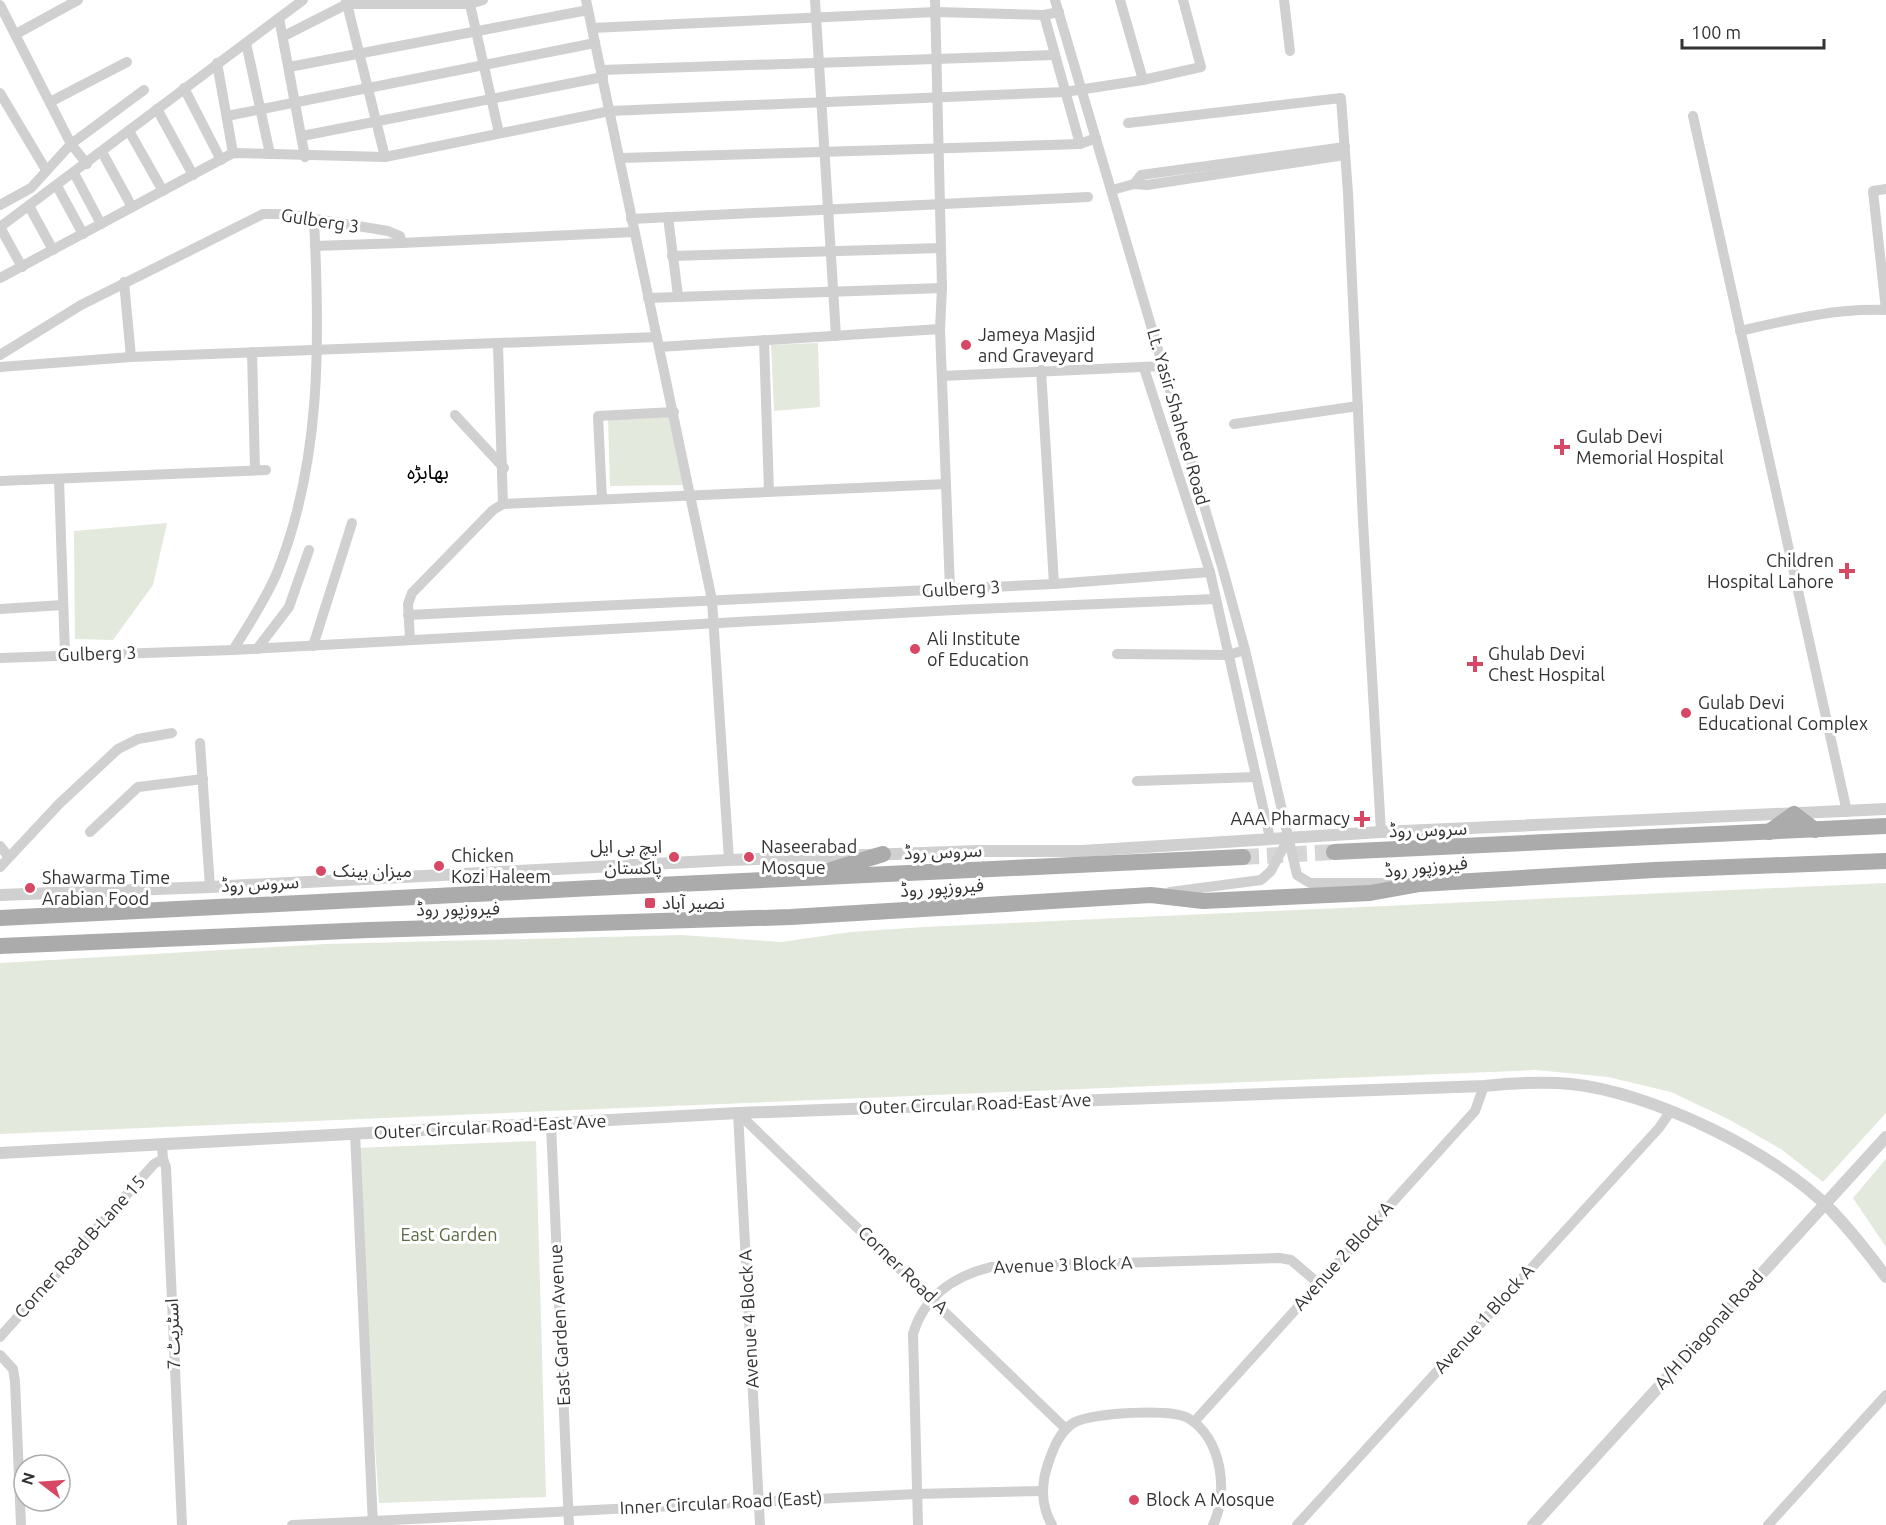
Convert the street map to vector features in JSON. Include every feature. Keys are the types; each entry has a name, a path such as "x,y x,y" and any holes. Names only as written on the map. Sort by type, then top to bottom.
{"main road":[{"path":"1768,832 1794,814 1815,830"},
{"name":"فیروزپور روڈ","path":"1334,852 1886,826"},
{"path":"804,878 883,854"},
{"name":"فیروزپور روڈ","path":"0,918 636,884 1243,856"},
{"name":"فیروزپور روڈ","path":"0,946 369,930 791,917 1151,895 1215,900 1370,893 1420,884 1654,870 1886,861"}],"street":[{"path":"16,34 78,0"},
{"path":"22,267 0,227 102,153 184,88 303,0"},
{"path":"284,36 346,2 483,0"},
{"path":"815,0 836,336"},
{"path":"935,0 942,288 940,329 950,589"},
{"name":"Lt. Yasir Shaheed Road","path":"1055,0 1245,651 1297,875 1304,882 1420,884"},
{"path":"1120,0 1143,80"},
{"path":"0,278 233,153 305,157 385,157 610,111 1065,92 1143,80 1202,67 1183,0"},
{"path":"1284,0 1290,51"},
{"path":"346,2 385,157"},
{"path":"469,2 499,133"},
{"path":"0,5 71,144 87,164"},
{"path":"289,68 476,32 587,5 621,158 634,232 674,412 712,600 729,860"},
{"path":"592,28 936,12 1044,15 1059,12"},
{"path":"1044,15 1080,144"},
{"path":"279,18 305,157"},
{"path":"246,43 270,154"},
{"path":"227,116 595,43"},
{"path":"302,136 491,99 602,73 1054,55"},
{"path":"50,102 127,62"},
{"path":"217,63 233,153"},
{"path":"184,88 221,160"},
{"path":"0,205 31,188 71,144 144,90"},
{"path":"0,93 46,170"},
{"path":"1128,123 1341,98 1381,832"},
{"path":"157,109 193,175"},
{"path":"1693,116 1847,812"},
{"path":"129,131 163,191"},
{"path":"621,158 1080,144 1096,138"},
{"path":"1112,190 1134,184 1141,175 1345,151"},
{"path":"102,153 132,207"},
{"path":"74,173 101,224"},
{"path":"57,186 83,234"},
{"path":"1740,331 1800,318 1861,309 1885,310 1873,191 1886,189"},
{"path":"632,219 1088,197"},
{"path":"29,206 53,250"},
{"name":"Gulberg 3","path":"0,355 81,305 254,217 270,213 285,214 388,231 399,236 402,243"},
{"path":"668,217 678,296"},
{"path":"233,650 260,607 276,574 304,482 318,351 314,220"},
{"path":"315,246 634,232"},
{"path":"672,256 941,248"},
{"path":"124,282 131,357"},
{"path":"648,298 942,288"},
{"path":"0,367 131,357 252,352 764,340 940,329"},
{"path":"764,340 769,492"},
{"path":"498,345 504,468 503,504"},
{"path":"0,481 261,470 252,352"},
{"path":"942,376 1163,366"},
{"path":"1144,368 1210,572 1270,838"},
{"path":"1041,370 1054,584"},
{"path":"1234,424 1358,406"},
{"path":"602,499 598,416 674,412"},
{"path":"455,415 504,468"},
{"path":"59,479 65,654"},
{"path":"410,639 408,615 412,593 493,510 503,504 946,484"},
{"path":"313,646 352,523"},
{"path":"257,649 288,607 309,550"},
{"name":"Gulberg 3","path":"408,615 1054,584 1210,572"},
{"name":"Gulberg 3","path":"0,658 257,649 715,622 1215,599"},
{"path":"0,609 63,605"},
{"path":"1117,654 1228,655 1245,651"},
{"path":"0,867 58,804 118,749 138,739 172,733"},
{"path":"200,743 210,887"},
{"path":"1253,763 1270,755"},
{"path":"1137,781 1256,777"},
{"path":"90,832 138,787 202,779"},
{"path":"1261,794 1279,796"},
{"name":"سروس روڈ","path":"0,895 210,887 729,860 883,854 1082,851 1381,832 1886,809"},
{"path":"1151,895 1261,880 1271,871 1289,837"},
{"path":"0,846 9,857"},
{"name":"Outer Circular Road-East Ave","path":"0,1154 738,1113 1484,1086 1532,1081 1574,1084 1629,1097 1697,1121 1752,1151 1824,1203 1886,1277"},
{"name":"Avenue 2 Block A","path":"1194,1422 1475,1111 1484,1086"},
{"name":"Avenue 1 Block A","path":"1297,1525 1659,1128 1670,1112"},
{"name":"Corner Road A","path":"738,1113 1066,1429"},
{"name":"Avenue 4 Block A","path":"738,1113 760,1525"},
{"name":"East Garden Avenue","path":"551,1125 569,1525"},
{"path":"355,1133 373,1523"},
{"name":"A/H Diagonal Road","path":"1533,1525 1886,1137"},
{"name":"اسٹریٹ 7","path":"162,1145 166,1167 182,1525"},
{"name":"Corner Road B-Lane 15","path":"0,1337 154,1164 163,1160"},
{"name":"Avenue 3 Block A","path":"918,1525 912,1334 918,1316 932,1298 956,1280 972,1271 991,1267 1280,1258 1291,1260 1318,1283"},
{"path":"0,1355 14,1369 21,1525"},
{"path":"1768,1525 1886,1395"},
{"path":"1052,1525 1044,1506 1042,1491 1051,1455 1066,1429 1075,1423 1109,1416 1174,1414 1194,1422 1212,1446 1218,1464 1221,1487 1220,1504 1212,1525"},
{"name":"Inner Circular Road (East)","path":"292,1525 373,1523 916,1494 1042,1491"}],"green space":[{"path":"818,343 820,407 774,411 771,345"},
{"path":"669,415 683,485 610,486 608,420"},
{"path":"167,523 153,585 113,640 75,639 74,531"},
{"path":"1886,883 1886,1113 1823,1182 1781,1149 1728,1119 1671,1092 1608,1077 1536,1070 0,1134 0,963 325,944 682,935 781,942 851,932 923,927"},
{"name":"East Garden","path":"536,1141 546,1497 379,1503 354,1148"},
{"path":"1886,1159 1886,1247 1853,1198"}],"tunnel":[{"path":"1243,857 1334,852"}],"place":[{"name":"Jameya Masjid and Graveyard","path":"966,345"},
{"name":"Gulab Devi Memorial Hospital","path":"1562,447"},
{"name":"Children Hospital Lahore","path":"1847,571"},
{"name":"Ali Institute of Education","path":"915,649"},
{"name":"Ghulab Devi Chest Hospital","path":"1475,664"},
{"name":"Gulab Devi Educational Complex","path":"1686,713"},
{"name":"AAA Pharmacy","path":"1362,819"},
{"name":"ایچ بی ایل پاکستان","path":"674,857"},
{"name":"Naseerabad Mosque","path":"749,857"},
{"name":"Chicken Kozi Haleem","path":"439,866"},
{"name":"میزان بینک","path":"321,871"},
{"name":"Shawarma Time Arabian Food","path":"30,888"},
{"name":"نصیر آباد","path":"650,903"},
{"name":"Block A Mosque","path":"1134,1500"}],"district":[{"name":"بھابڑہ","path":"428,472"}]}
